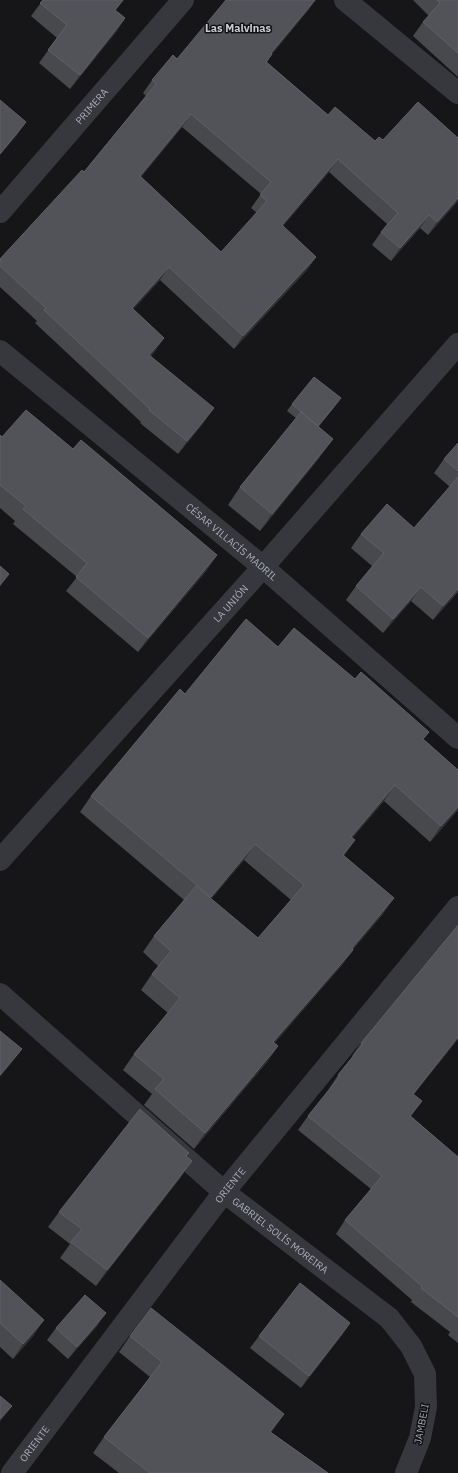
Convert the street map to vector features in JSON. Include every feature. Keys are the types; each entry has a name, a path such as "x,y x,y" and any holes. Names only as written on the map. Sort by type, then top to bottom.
{"street":[{"name":"PRIMERA","path":"0,212 183,0"},
{"path":"345,0 458,93"},
{"name":"LA UNIÓN","path":"0,860 263,567 458,344"},
{"name":"CÉSAR VILLACÍS MADRIL","path":"0,351 263,567 458,738"},
{"name":"ORIENTE","path":"12,1473 224,1192 458,906"},
{"name":"GABRIEL SOLÍS MOREIRA","path":"0,994 224,1192 389,1318 411,1346 425,1374"},
{"name":"JAMBELI","path":"406,1473 420,1438 425,1414 425,1374"}],"building":[{"path":"43,0 123,0 115,10 125,18 80,75 48,50 67,25 40,3"},
{"path":"226,0 315,0 271,53 272,54 266,62 328,115 335,107 375,141 379,137 383,140 418,102 458,138 458,198 437,222 429,215 400,248 381,232 398,213 338,159 282,225 316,257 243,336 169,267 132,308 164,338 149,355 214,408 187,441 149,410 150,409 44,310 46,308 0,266 0,259 82,170 84,172 156,84 152,80 173,55 177,59","holes":["191,114 271,182 260,195 267,201 221,252 140,176"]},
{"path":"437,0 458,0 458,53 423,22 440,3"},
{"path":"0,100 26,122 0,154"},
{"path":"314,377 341,398 318,426 292,404"},
{"path":"26,410 73,449 81,440 217,555 148,638 76,577 87,563 23,509 26,506 0,485 0,435 2,437"},
{"path":"301,412 333,439 272,514 240,487"},
{"path":"458,443 458,471 444,459"},
{"path":"458,477 458,589 443,606 421,587 393,619 356,586 384,553 361,534 387,504 414,528"},
{"path":"0,566 9,574 0,585"},
{"path":"246,619 278,647 294,628 355,679 361,672 429,732 423,739 458,770 458,807 441,826 395,785 351,837 355,840 343,855 394,898 352,948 353,950 273,1042 278,1046 205,1133 155,1089 164,1079 134,1054 180,998 152,974 171,951 154,936 196,886 258,938 304,885 255,844 211,897 91,796 180,689 185,694"},
{"path":"458,925 458,1037 413,1094 422,1101 410,1116 458,1157 458,1317 421,1288 422,1286 345,1220 382,1176 308,1116 340,1076 338,1075 363,1044 361,1043"},
{"path":"0,1031 22,1049 0,1075"},
{"path":"140,1109 189,1153 186,1156 192,1161 107,1270 71,1242 82,1229 59,1212"},
{"path":"0,1280 44,1320 23,1344 0,1323"},
{"path":"300,1283 350,1323 309,1376 259,1336"},
{"path":"85,1295 106,1313 77,1347 56,1328"},
{"path":"151,1308 284,1414 270,1432 328,1473 150,1473 104,1437 162,1362 130,1336"},
{"path":"0,1396 12,1406 0,1419"}],"district":[{"name":"Las Malvinas","path":"238,28"}]}
